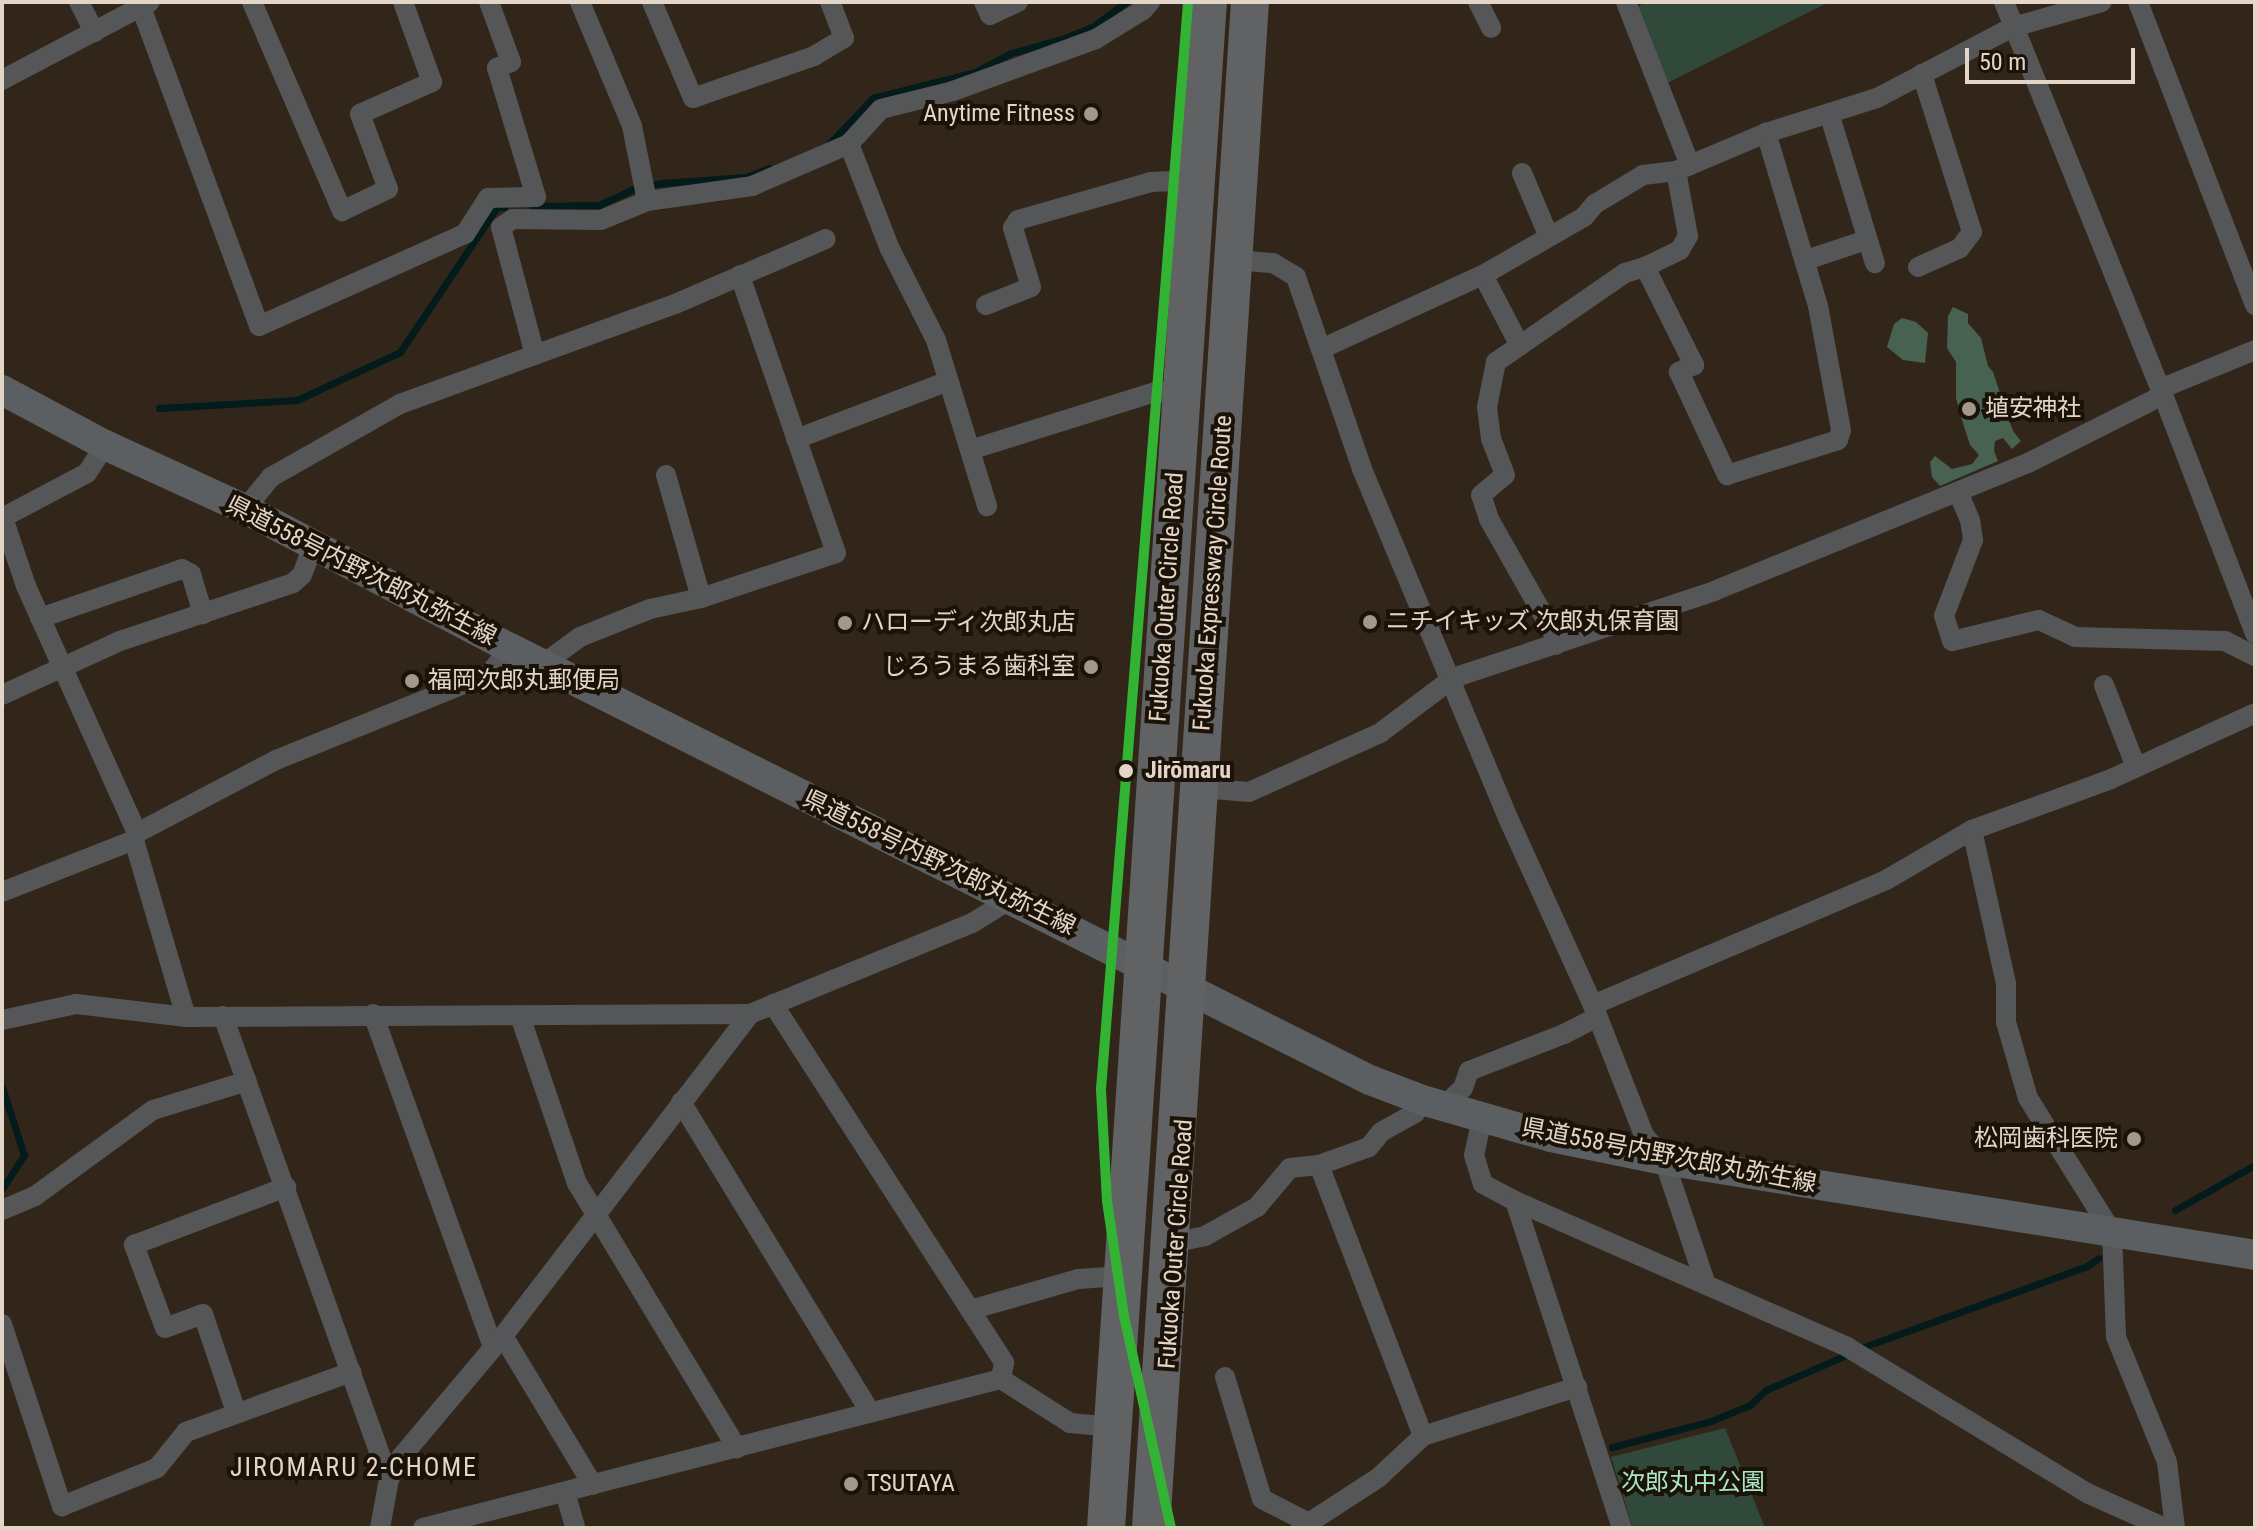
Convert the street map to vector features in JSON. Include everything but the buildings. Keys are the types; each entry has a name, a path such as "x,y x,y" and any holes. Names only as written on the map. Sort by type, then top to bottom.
{"highway":[{"name":"Fukuoka Outer Circle Road","path":"1106,1528 1210,2"},
{"name":"Fukuoka Expressway Circle Route","path":"1114,1528 1210,2"},
{"name":"Fukuoka Outer Circle Road","path":"1154,1528 1194,992 1201,788 1251,2"},
{"name":"Fukuoka Expressway Circle Route","path":"1154,1528 1251,2"},
{"path":"1143,965 1160,953 1168,928 1173,830 1201,788"},
{"path":"1126,1225 1141,1182 1151,1026 1162,1001 1194,992"}],"main road":[{"name":"県道558号内野次郎丸弥生線","path":"2,390 105,445 245,509 510,648 1370,1080 1432,1104 1551,1137 1664,1160 2255,1255"}],"street":[{"path":"79,2 94,32"},
{"path":"252,2 342,211 388,189 360,114 432,82 403,2"},
{"path":"2,80 146,4 259,326 465,234 488,198 536,197 497,68 511,62 489,2"},
{"path":"580,2 632,126 647,201"},
{"path":"652,2 693,98 814,56 844,38 830,2"},
{"path":"984,2 990,15 1018,2"},
{"path":"535,355 501,227 513,219 601,220 647,201 752,186 849,144 881,109 953,91 1096,39 1150,2"},
{"path":"1478,2 1491,28"},
{"path":"1556,645 1554,634 1489,519 1481,495 1505,475 1491,439 1487,407 1496,362 1625,273 1680,250 1688,236 1683,168 1626,2"},
{"path":"2004,2 2162,392 2255,632"},
{"path":"1321,349 1483,275 1584,217 1595,204 1643,175 1683,168 1766,133 1877,98 2013,27 2102,2"},
{"path":"2138,2 2255,305"},
{"path":"1918,267 1960,248 1972,232 1922,74"},
{"path":"1829,113 1875,263"},
{"path":"1645,267 1694,365 1679,372 1727,475 1838,440 1841,430 1806,260 1766,133"},
{"path":"849,144 890,249 936,340 946,382 987,506"},
{"path":"1522,173 1549,237"},
{"path":"986,305 1031,287 1013,228 1018,220 1151,182 1197,180"},
{"path":"245,509 271,477 400,404 675,304 826,239"},
{"path":"1806,260 1866,240"},
{"path":"1236,260 1273,263 1296,277 1362,469 1421,613 1453,678 1508,818 1595,1011 1644,1135 1664,1160 1705,1282"},
{"path":"543,664 580,637 650,609 701,598 836,553 740,275"},
{"path":"1483,275 1520,346"},
{"path":"1201,788 1249,792 1380,733 1453,678 1714,591 1958,492 2028,463 2162,392 2255,350"},
{"path":"796,439 946,382"},
{"path":"970,450 1155,392 1182,393"},
{"path":"105,445 87,473 2,518 40,618 135,836 186,1017"},
{"path":"666,475 701,598"},
{"path":"1958,492 1970,520 1973,540 1944,616 1952,641 2039,620 2075,637 2225,641 2255,656"},
{"path":"2,695 120,641 293,583 302,575 313,546"},
{"path":"40,618 182,569 191,574 203,614"},
{"path":"2,892 135,836 276,760 489,674 510,648"},
{"path":"2104,685 2136,767"},
{"path":"1177,1242 1205,1236 1257,1207 1290,1168 1319,1165 1369,1147 1381,1132 1463,1088 1469,1071 1564,1034 1595,1011 1886,880 1972,830 2136,767 2255,713"},
{"path":"1972,830 2006,983 2006,1022 2028,1098 2112,1232 2116,1337 2167,1462 2175,1528"},
{"path":"6,1019 76,1004 186,1017 750,1014 972,923 1011,899"},
{"path":"773,1004 1004,1363 1001,1379"},
{"path":"373,1014 498,1342 593,1485"},
{"path":"380,1528 389,1479 402,1456 498,1342 750,1014"},
{"path":"223,1016 389,1479"},
{"path":"520,1016 577,1183 737,1448"},
{"path":"2,1210 35,1196 153,1110 247,1081"},
{"path":"681,1102 871,1413"},
{"path":"1482,1118 1474,1155 1483,1184 1855,1352 2089,1494 2165,1528"},
{"path":"1319,1165 1423,1436"},
{"path":"236,1412 203,1314 165,1328 134,1245 286,1187"},
{"path":"1515,1201 1622,1528"},
{"path":"970,1310 1078,1279 1122,1276"},
{"path":"2,1324 62,1506 157,1468 186,1432 351,1372"},
{"path":"1225,1377 1262,1499 1305,1526 1378,1478 1423,1436 1577,1387"},
{"path":"423,1528 1001,1379 1070,1423 1113,1427"},
{"path":"565,1492 575,1528"}],"green space":[{"path":"1645,2 1829,2 1665,84 1634,9"},
{"path":"1953,307 1968,314 1968,323 1981,338 1988,366 1993,372 2013,431 2021,441 2012,449 2003,438 1995,441 1994,451 1998,461 1940,486 1932,477 1930,462 1935,456 1952,469 1972,464 1979,455 1970,445 1962,420 1956,398 1956,362 1947,348 1948,316"},
{"path":"1902,318 1916,322 1928,333 1925,363 1903,360 1887,347 1894,324"},
{"name":"次郎丸中公園","path":"1725,1428 1765,1528 1633,1528 1611,1457"}],"waterway":[{"path":"829,144 873,98 975,72 1011,53 1062,39 1092,27 1126,2"},
{"path":"532,206 599,205 633,189 661,183 746,177 769,168"},
{"path":"159,408 297,400 400,352 497,207 504,207"},
{"path":"2,1087 24,1155 2,1189"},
{"path":"2175,1210 2255,1165"},
{"path":"1612,1447 1711,1421 1750,1405 1766,1390 1869,1345 2087,1266 2099,1258"}],"transit line":[{"path":"1171,1528 1124,1316 1107,1201 1101,1089 1188,2"}],"place":[{"name":"Anytime Fitness","path":"1091,114"},
{"name":"埴安神社","path":"1969,409"},
{"name":"ニチイキッズ 次郎丸保育園","path":"1370,622"},
{"name":"ハローディ次郎丸店","path":"845,623"},
{"name":"じろうまる歯科室","path":"1091,667"},
{"name":"福岡次郎丸郵便局","path":"412,681"},
{"name":"Jirōmaru","path":"1126,771"},
{"name":"松岡歯科医院","path":"2134,1139"},
{"name":"TSUTAYA","path":"851,1484"}],"district":[{"name":"JIROMARU 2-CHOME","path":"354,1468"}]}
